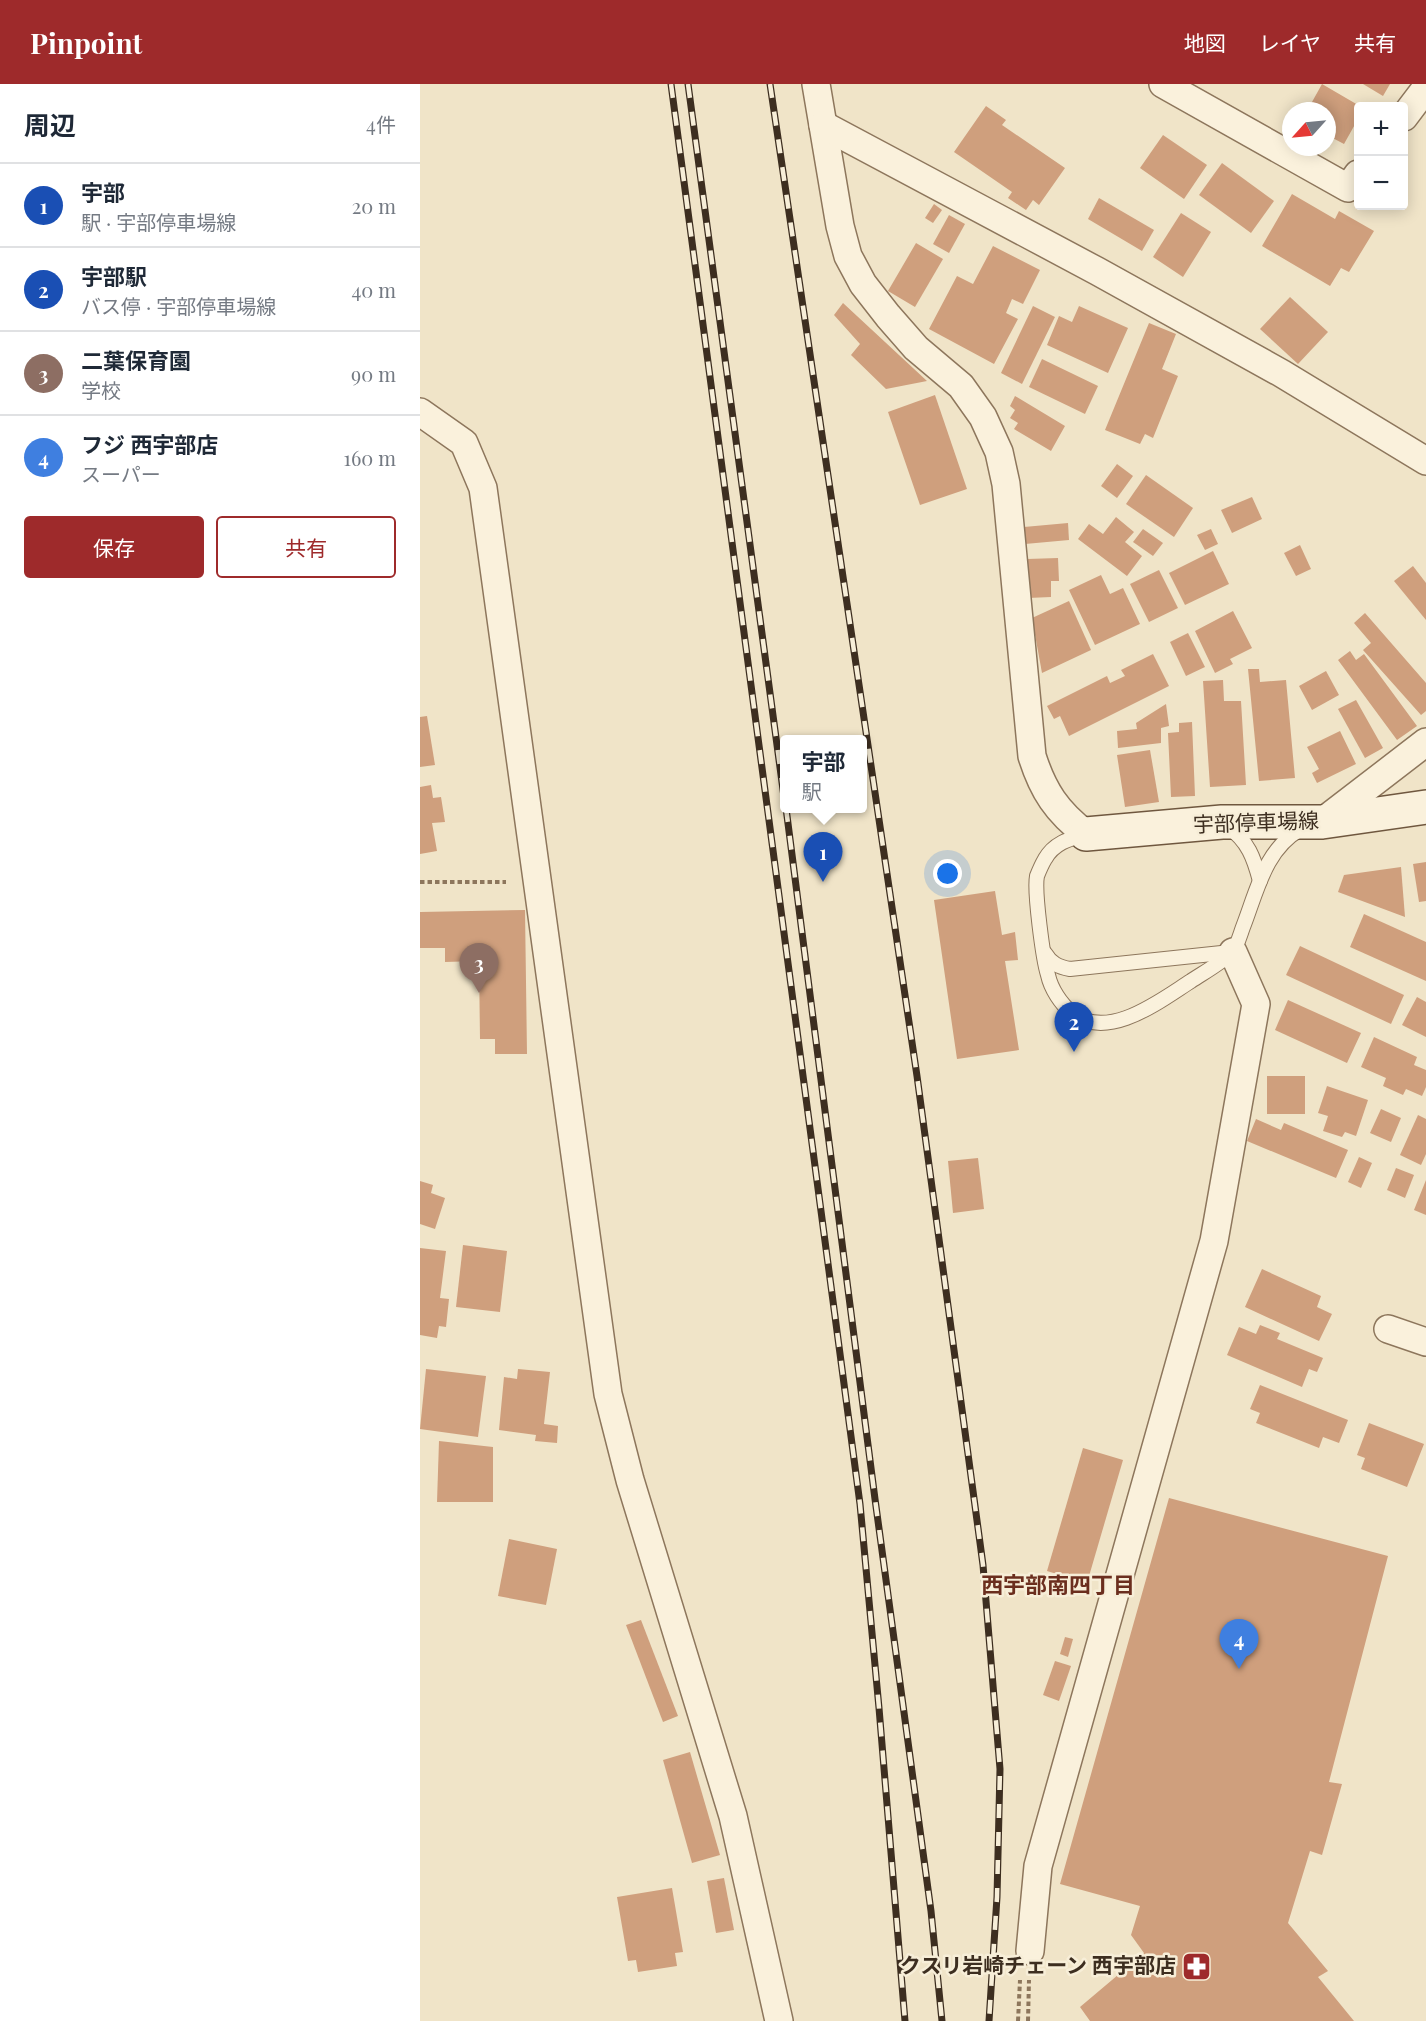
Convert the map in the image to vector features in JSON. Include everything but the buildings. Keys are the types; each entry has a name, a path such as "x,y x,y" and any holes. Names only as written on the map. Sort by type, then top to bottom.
{"main road":[{"name":"宇部停車場線","path":"1086,834 1222,822 1322,822 1426,807"}],"street":[{"path":"816,84 840,226 848,256 862,284 916,348 961,387 983,417 999,452 1006,484 1032,756 1038,776 1050,797 1065,818 1086,834"},
{"path":"1163,84 1348,188 1354,180"},
{"path":"1408,112 1426,88"},
{"path":"823,125 1261,362 1426,461"},
{"path":"420,412 464,442 483,488 608,1394 630,1480 733,1816 778,2021"},
{"path":"1322,822 1426,742"},
{"path":"1030,1951 1038,1866 1214,1241 1256,1004 1233,952"},
{"path":"1388,1329 1426,1342"}],"lane":[{"path":"1222,822 1238,834 1249,847 1260,881"},
{"path":"1086,834 1055,846 1045,859 1037,876 1036,891 1043,951 1048,976 1062,1002 1072,1013 1081,1019 1093,1022 1116,1021 1145,1010 1233,952 1260,881 1277,847 1288,836 1322,822"},
{"path":"1043,951 1051,962 1061,968 1070,969 1233,952"}],"path":[{"path":"420,882 537,882"},
{"path":"1028,2021 1030,1951"},
{"path":"1018,2021 1020,1979"}],"railway":[{"path":"671,84 860,1504 905,2021"},
{"path":"688,84 780,767"},
{"path":"770,84 866,735"},
{"path":"867,739 917,1076 983,1565 1000,1769 997,1897 989,2021"},
{"path":"787,813 875,1499 931,1911 942,2021"}],"place":[{"name":"宇部","path":"823,882"},
{"name":"二葉保育園","path":"479,993"},
{"name":"宇部駅","path":"1074,1052"},
{"name":"フジ 西宇部店","path":"1239,1669"},
{"name":"クスリ岩崎チェーン 西宇部店","path":"1197,1966"}],"district":[{"name":"西宇部南四丁目","path":"1058,1585"}]}
